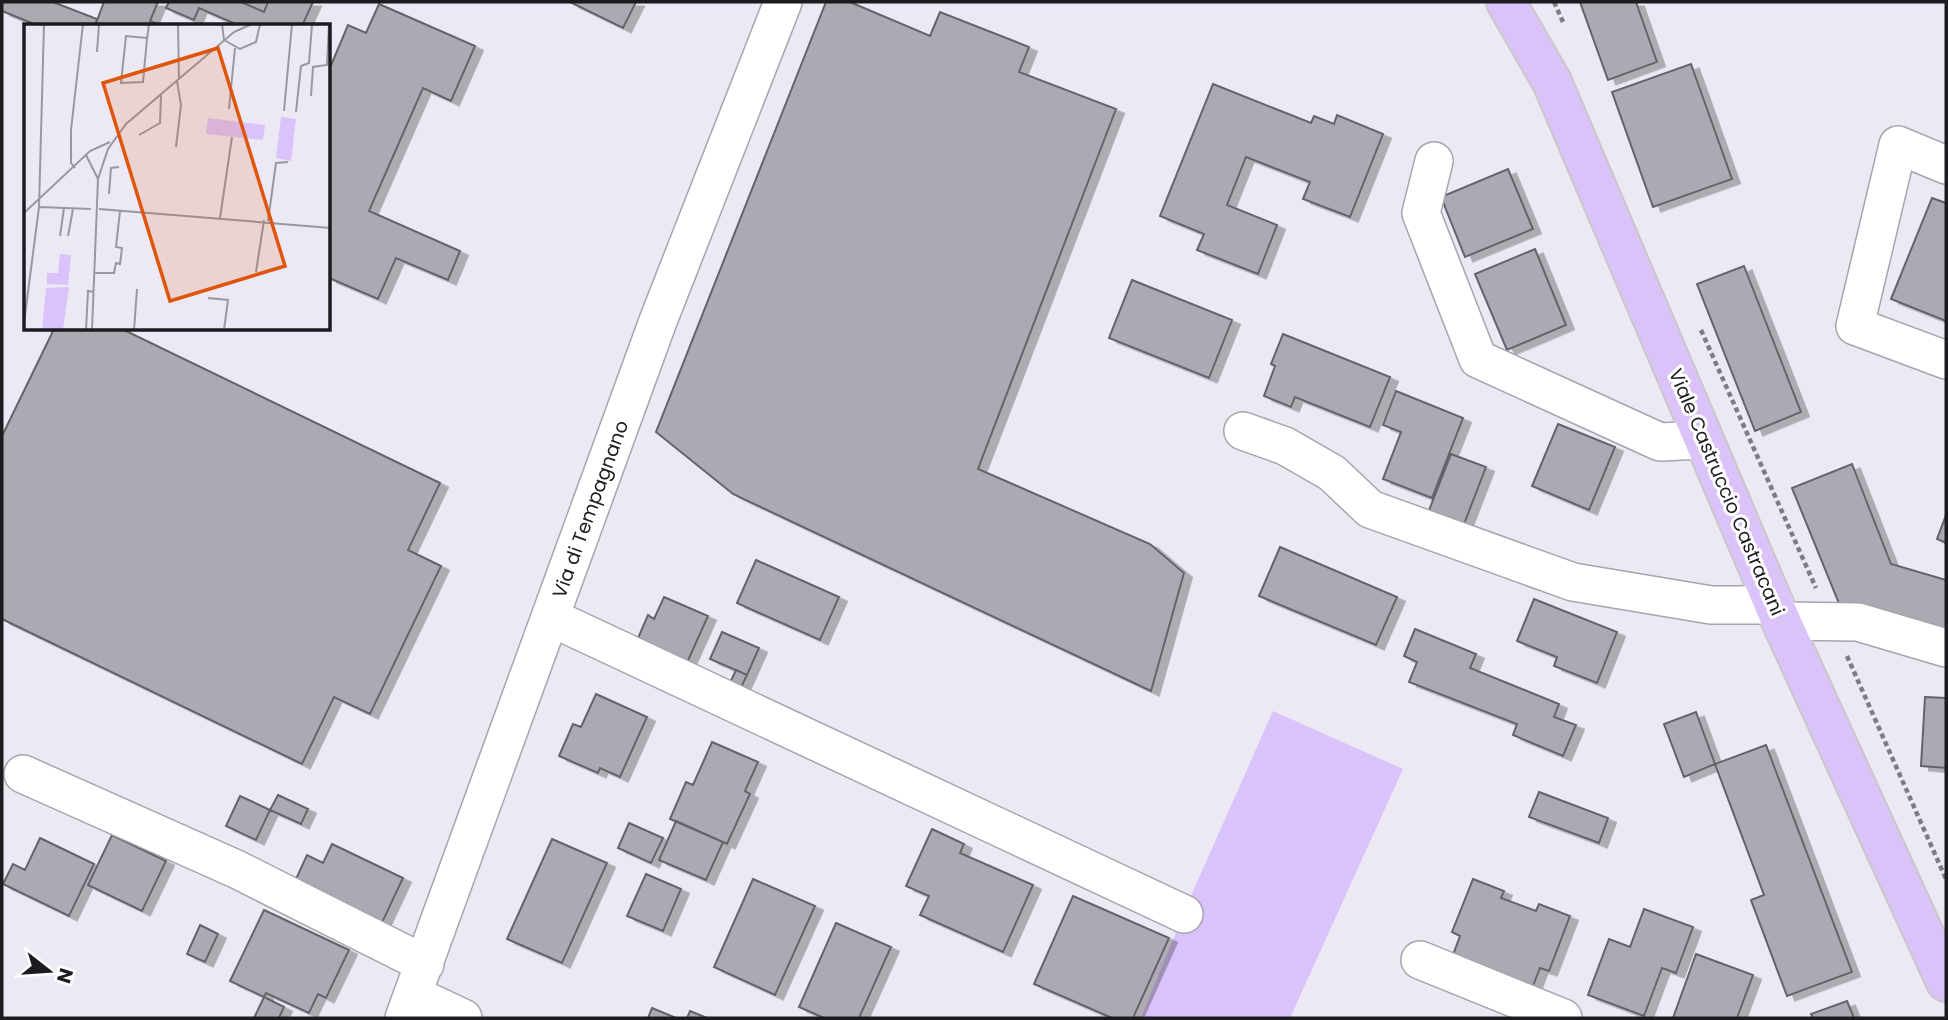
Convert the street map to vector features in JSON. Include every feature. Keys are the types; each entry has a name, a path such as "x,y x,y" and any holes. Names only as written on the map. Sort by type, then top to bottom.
{"main road":[{"name":"Viale Castruccio Castracani","path":"1506,2 1552,82 1778,613 1946,982"}],"street":[{"name":"Via di Tempagnano","path":"414,992 658,321 783,2"},
{"path":"1946,165 1898,145 1855,326 1946,360"},
{"path":"1434,161 1421,213 1478,359 1660,442 1704,440"},
{"path":"1243,431 1285,446 1332,474 1370,509 1573,582 1831,622 1858,622 1946,648"},
{"path":"551,617 1184,914"},
{"path":"23,774 236,869 414,992 463,1018"},
{"path":"1420,960 1563,1018"}],"path":[{"path":"1554,2 1566,27"},
{"path":"1696,318 1946,879"}],"shaded area":[{"path":"1273,711 1403,769 1290,1018 1141,1018 1190,898"}],"building":[{"path":"2,2 53,2 97,19 96,24 34,24 2,11"},
{"path":"104,2 158,2 150,21 158,24 96,24"},
{"path":"169,2 241,2 264,12 268,2 313,2 303,24 235,24 199,8 194,20 166,8"},
{"path":"241,2 268,2 264,12"},
{"path":"570,2 636,2 623,28"},
{"path":"826,2 850,2 930,36 940,12 1029,47 1019,72 1116,109 978,469 1150,544 1184,573 1151,691 733,494 656,432"},
{"path":"1580,2 1636,2 1657,62 1608,80"},
{"path":"379,4 475,46 451,101 423,88 369,211 460,251 448,280 396,258 378,299 331,279 331,65 348,25 366,33"},
{"path":"1691,64 1732,179 1653,207 1612,92"},
{"path":"1213,84 1311,123 1314,116 1334,124 1337,115 1383,134 1350,217 1303,199 1310,182 1246,157 1227,205 1277,225 1258,274 1197,250 1204,234 1160,216"},
{"path":"1508,169 1533,229 1465,257 1441,197"},
{"path":"1932,198 1946,203 1946,321 1891,299"},
{"path":"1535,249 1566,325 1507,350 1475,274"},
{"path":"1744,266 1801,412 1755,431 1697,284"},
{"path":"1132,280 1232,320 1209,378 1109,338"},
{"path":"53,331 126,331 440,483 408,550 441,566 370,714 334,697 302,764 2,619 2,436"},
{"path":"1283,334 1390,377 1370,427 1295,397 1291,407 1264,396 1275,366 1271,364"},
{"path":"1396,391 1463,418 1432,498 1383,479 1401,432 1383,425"},
{"path":"1558,424 1615,447 1589,510 1532,486"},
{"path":"1451,454 1486,467 1461,532 1426,518"},
{"path":"1852,464 1891,564 1946,580 1946,637 1840,606 1792,488"},
{"path":"1946,515 1946,543 1937,539"},
{"path":"1280,547 1397,597 1376,645 1259,596"},
{"path":"756,560 839,597 820,640 737,603"},
{"path":"664,597 708,616 682,674 632,652 648,615 654,619"},
{"path":"1534,599 1617,632 1597,683 1554,666 1557,657 1517,641"},
{"path":"1415,629 1476,654 1470,668 1559,704 1554,717 1576,725 1563,756 1513,735 1517,724 1409,682 1417,662 1404,656"},
{"path":"722,632 759,648 747,675 710,659"},
{"path":"736,670 747,675 739,692 728,687"},
{"path":"596,694 647,717 620,777 600,768 598,773 559,756 573,724 581,727"},
{"path":"1925,697 1946,698 1946,768 1921,766"},
{"path":"1696,712 1715,764 1684,777 1664,724"},
{"path":"712,742 758,762 745,791 750,794 727,844 670,819 686,782 693,785"},
{"path":"1766,745 1852,972 1787,996 1751,900 1764,895 1715,764"},
{"path":"1539,792 1608,818 1599,843 1529,817"},
{"path":"278,795 308,809 301,824 270,810"},
{"path":"240,796 270,810 256,840 226,826"},
{"path":"676,821 723,842 706,880 659,860"},
{"path":"629,823 663,838 651,863 618,848"},
{"path":"932,829 964,844 960,853 1033,885 1003,952 920,915 929,896 906,886"},
{"path":"112,835 166,861 142,911 88,885"},
{"path":"40,838 94,864 69,916 3,884 13,864 25,870"},
{"path":"552,839 607,863 562,963 507,939"},
{"path":"332,844 403,878 380,927 291,890 307,855 323,863"},
{"path":"646,874 681,889 663,931 627,916"},
{"path":"753,879 815,906 775,995 714,967"},
{"path":"1473,879 1504,891 1501,898 1536,911 1539,904 1570,916 1549,971 1540,968 1533,986 1453,955 1460,936 1452,932"},
{"path":"1073,896 1169,938 1133,1018 1112,1018 1034,984"},
{"path":"1644,909 1693,927 1676,973 1662,968 1644,1016 1588,995 1609,939 1630,947"},
{"path":"264,910 349,950 326,998 318,994 309,1013 266,993 264,997 230,981"},
{"path":"836,923 891,947 859,1018 824,1018 799,1007"},
{"path":"200,925 218,934 205,962 187,954"},
{"path":"1696,954 1753,975 1737,1018 1673,1018"},
{"path":"264,997 284,1007 279,1018 254,1018"},
{"path":"1847,1001 1854,1018 1813,1018 1811,1014"},
{"path":"652,1008 676,1018 648,1018"},
{"path":"690,1011 707,1018 687,1018"}]}
